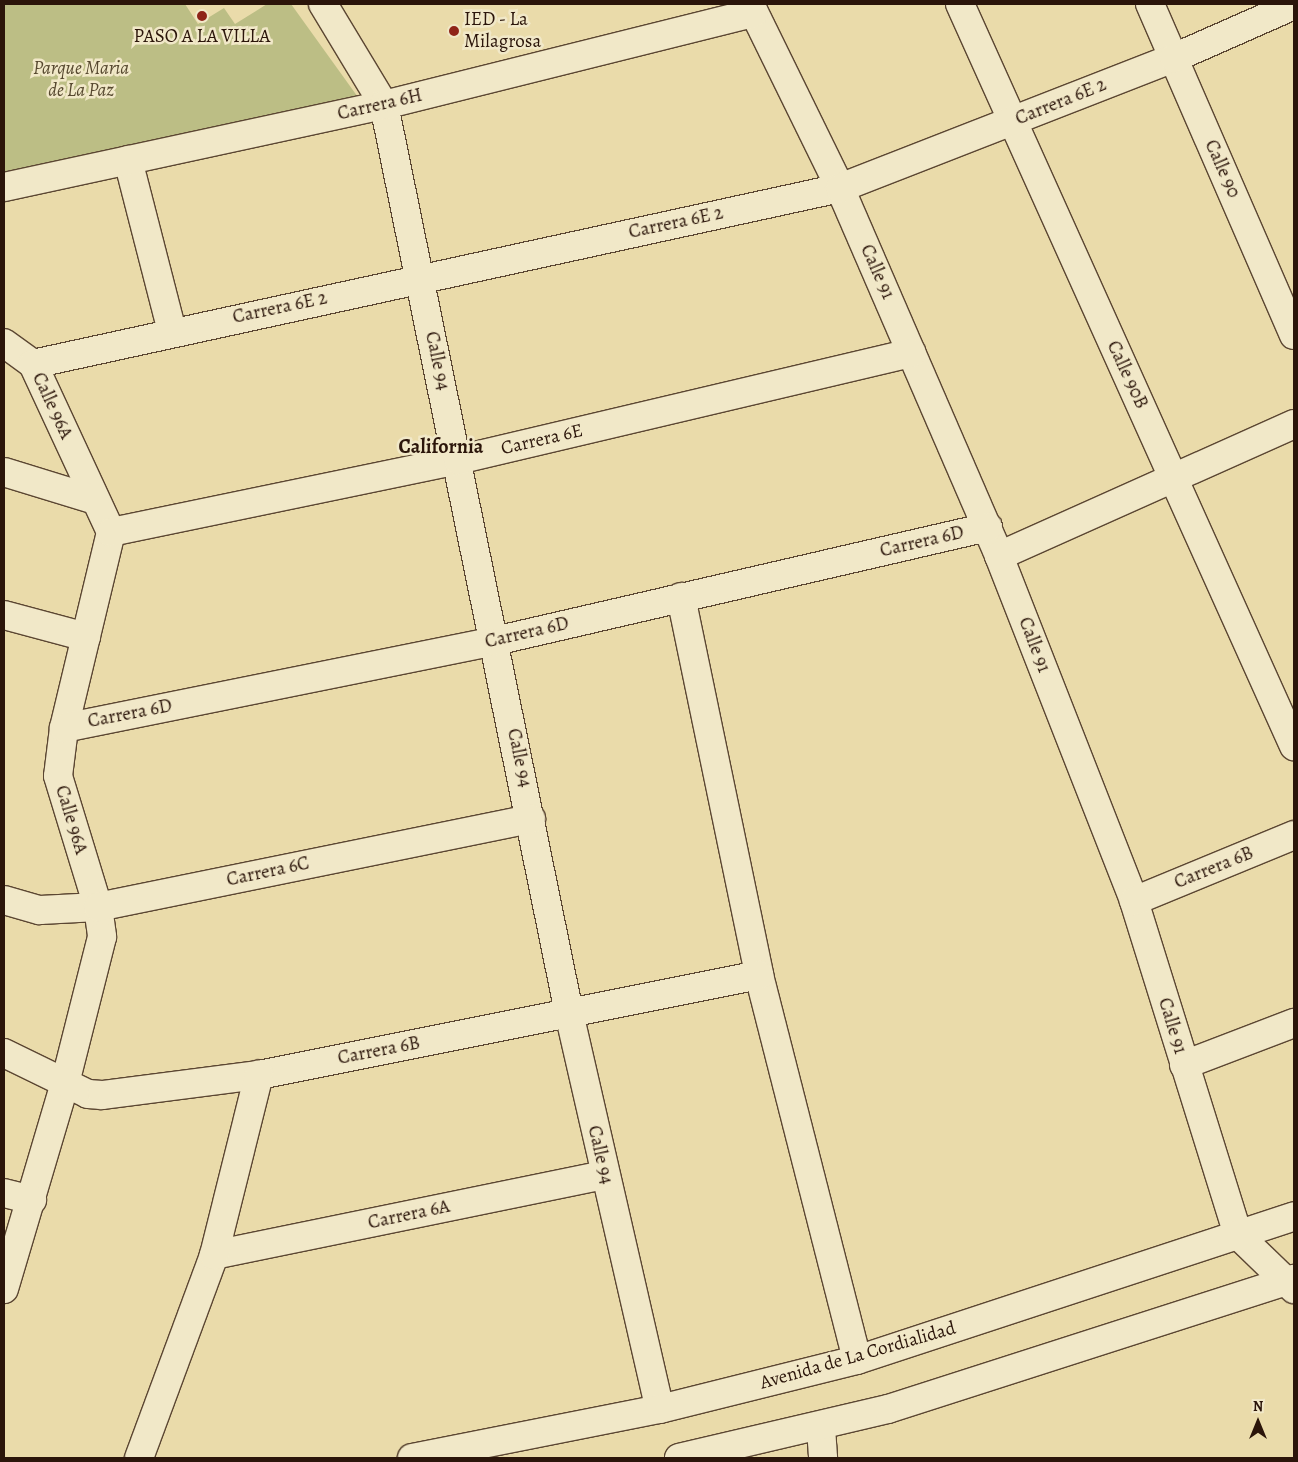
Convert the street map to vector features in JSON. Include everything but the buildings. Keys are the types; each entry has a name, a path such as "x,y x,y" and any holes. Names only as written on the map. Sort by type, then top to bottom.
{"street":[{"name":"Calle 94","path":"323,4 384,105 495,641 569,1013 660,1409"},
{"name":"Calle 90B","path":"960,4 1010,122 1175,479 1294,746"},
{"name":"Calle 90","path":"1150,4 1294,335"},
{"name":"Carrera 6E 2","path":"33,364 172,331 840,188 1174,58 1294,5"},
{"name":"Carrera 6H","path":"4,187 384,105 752,8"},
{"name":"Calle 91","path":"752,8 840,188 988,527 1134,901 1238,1235 1292,1283"},
{"path":"128,160 172,331"},
{"name":"Calle 96A","path":"4,343 33,364 95,500 112,532 64,728 58,776 98,907 102,937 65,1083 32,1200 4,1289"},
{"name":"Carrera 6E","path":"112,532 458,460 912,352"},
{"path":"999,556 1175,479 1294,424"},
{"path":"4,472 95,500"},
{"name":"Carrera 6D","path":"64,728 495,641 988,527"},
{"path":"682,597 759,975 857,1360"},
{"path":"4,615 86,637"},
{"name":"Carrera 6C","path":"4,900 40,910 98,907 531,819"},
{"name":"Carrera 6B","path":"1134,901 1294,835"},
{"name":"Carrera 6B","path":"4,1053 88,1094 102,1095 259,1076 759,975"},
{"path":"1184,1065 1294,1023"},
{"path":"139,1458 214,1255 259,1076"},
{"name":"Carrera 6A","path":"214,1255 605,1175"},
{"path":"4,1193 32,1200"},
{"name":"Avenida de La Cordialidad","path":"412,1458 660,1409 857,1360 1294,1216"},
{"path":"679,1458 821,1428 1292,1283"},
{"path":"821,1428 823,1458"}],"green space":[{"name":"Parque Maria de La Paz","path":"4,4 185,4 198,24 224,8 235,24 267,4 291,4 360,100 4,174"}],"place":[{"name":"PASO A LA VILLA","path":"202,16"},
{"name":"IED - La Milagrosa","path":"454,31"}],"district":[{"name":"California","path":"441,446"}]}
